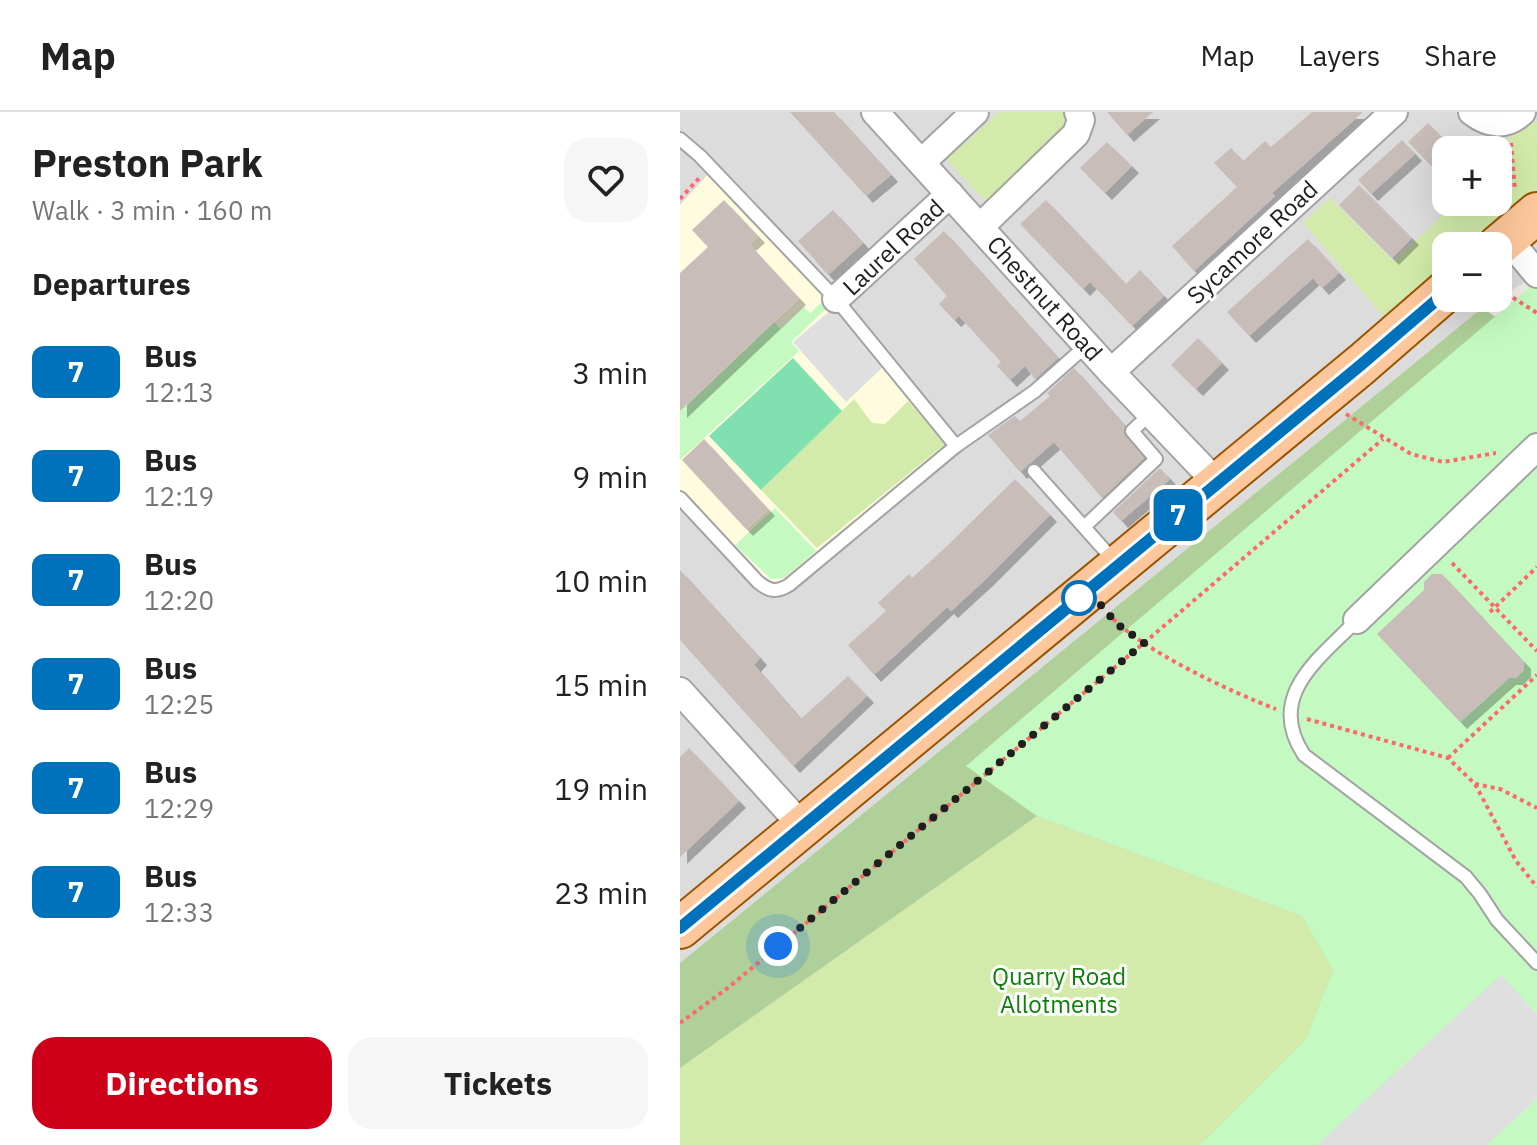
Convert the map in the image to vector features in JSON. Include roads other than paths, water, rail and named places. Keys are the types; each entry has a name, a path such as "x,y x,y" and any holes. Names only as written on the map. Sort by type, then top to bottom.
{"main road":[{"path":"1509,232 1527,206"},
{"path":"680,928 1432,303"}],"street":[{"name":"Chestnut Road","path":"875,112 1111,372 1217,483"},
{"path":"922,162 975,112"},
{"path":"980,227 1076,134 1081,120 1078,112"},
{"name":"Sycamore Road","path":"1111,372 1394,112"},
{"path":"1472,112 1490,123 1516,122"},
{"name":"Laurel Road","path":"836,299 950,194"},
{"path":"1512,251 1537,274"},
{"path":"1357,620 1534,451"},
{"path":"683,701 803,827"}],"lane":[{"path":"680,139 710,166 836,299 956,446"},
{"path":"680,498 758,582 776,591 789,585 956,446 1035,391 1087,345"},
{"path":"1084,527 1156,459 1132,431 1150,414"},
{"path":"1034,471 1118,565"},
{"path":"1357,620 1304,673 1294,694 1289,715 1292,730 1304,755 1466,877 1497,920 1537,963"}],"park label":[{"name":"Quarry Road Allotments","path":"1059,990"}]}
